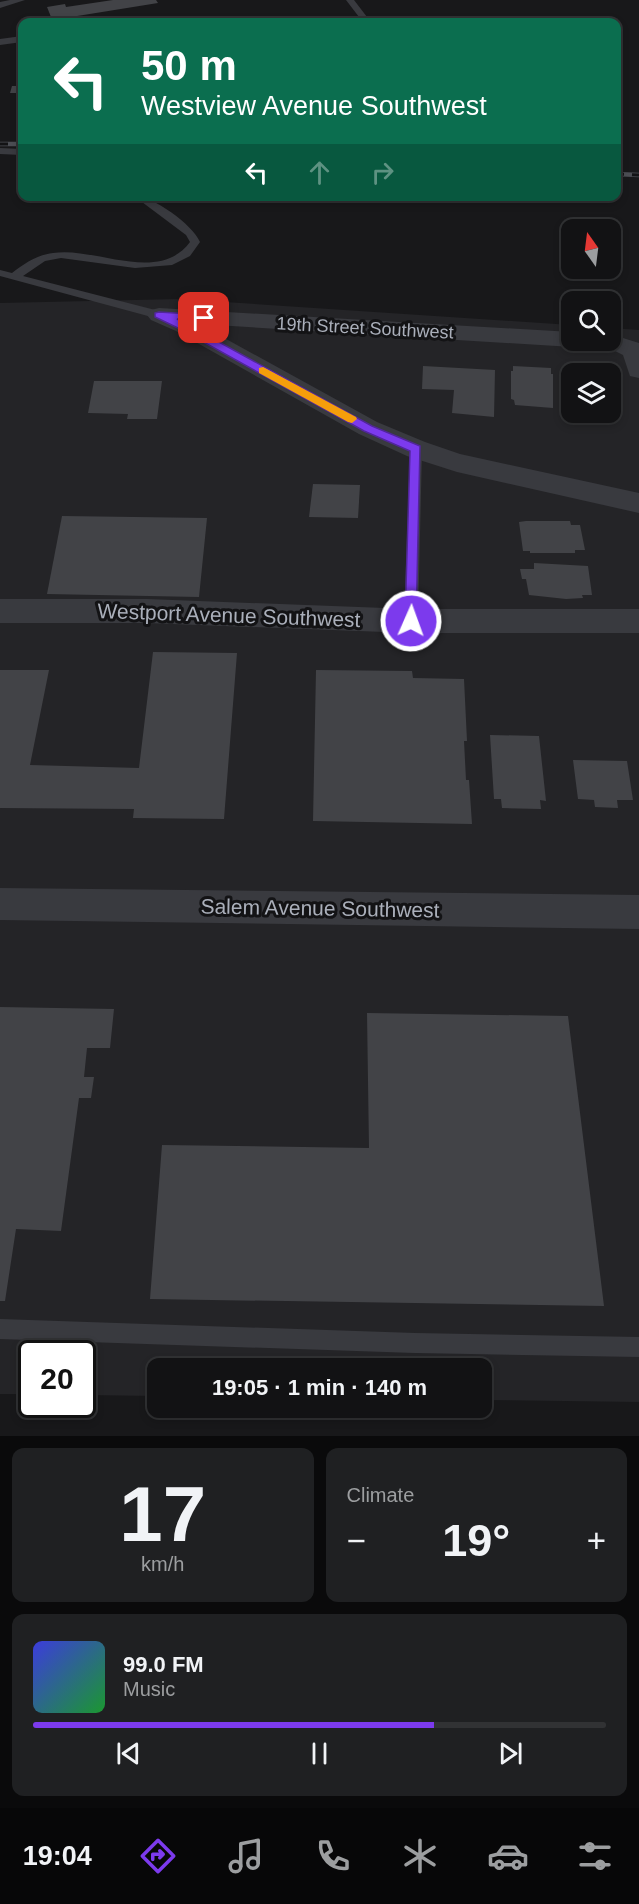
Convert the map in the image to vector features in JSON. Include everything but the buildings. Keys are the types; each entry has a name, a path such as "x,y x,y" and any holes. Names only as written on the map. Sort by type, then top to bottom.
{"street":[{"name":"19th Street Southwest","path":"159,315 561,339"},
{"path":"159,315 184,326 368,428 416,449 457,463 639,503"},
{"path":"621,344 628,347 636,355 639,370"},
{"name":"Westport Avenue Southwest","path":"0,611 147,611 411,621 639,621"},
{"name":"Salem Avenue Southwest","path":"0,904 639,912"}],"lane":[{"path":"0,5 21,0"},
{"path":"350,0 363,18"},
{"path":"0,42 18,40"},
{"path":"0,151 18,152"},
{"path":"14,277 35,260 48,256 61,255 146,266 164,264 183,258 191,252 195,242 191,233 146,201"},
{"path":"0,273 159,315"},
{"path":"411,621 416,449"},
{"path":"0,1329 415,1343 639,1347"}],"shaded area":[{"path":"179,299 561,324 561,351 621,351 621,329 639,330 639,1402 492,1400 492,1358 147,1358 147,1396 96,1395 96,1340 18,1340 18,1394 0,1394 0,303"}],"railway":[{"path":"0,144 18,144"},
{"path":"621,174 639,175"}],"slow traffic":[{"path":"263,371 352,419"}],"route":[{"path":"204,318 159,315 184,326 198,336 368,428 416,449 411,621"}]}
